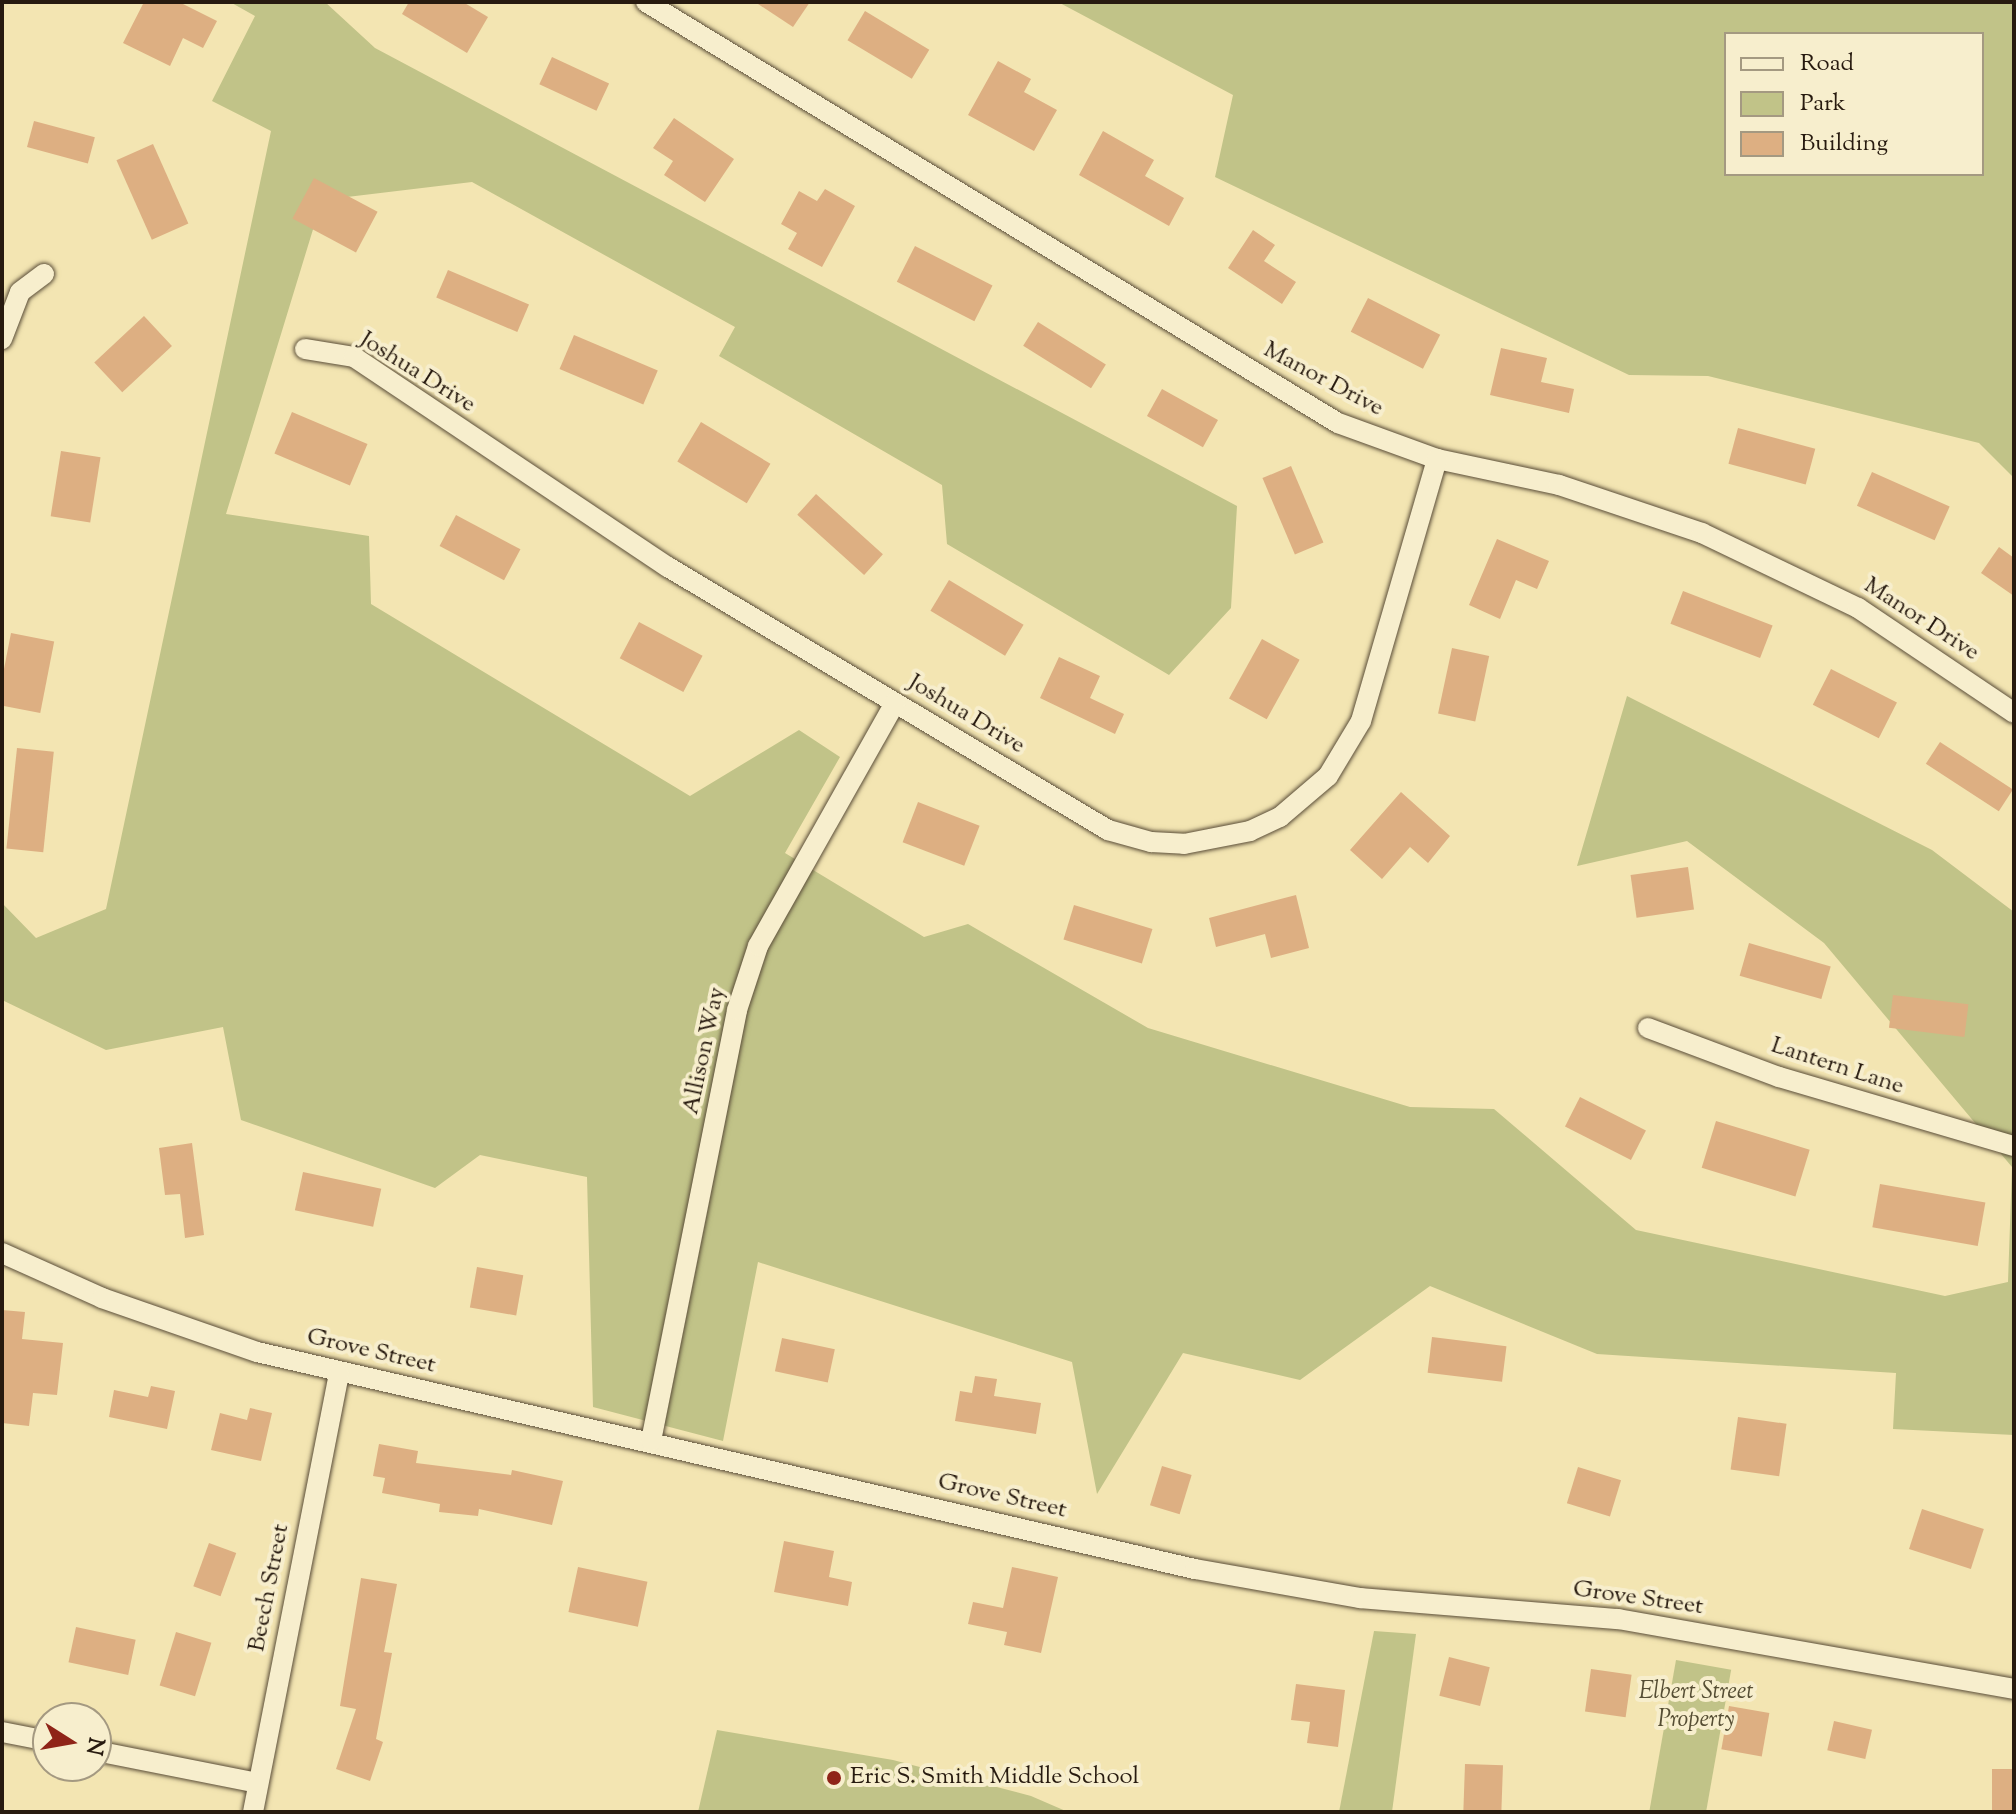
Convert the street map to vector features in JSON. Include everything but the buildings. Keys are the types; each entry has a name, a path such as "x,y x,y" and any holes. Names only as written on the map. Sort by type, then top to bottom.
{"street":[{"name":"Manor Drive","path":"646,2 1311,409 1387,444 1437,459 1559,485 1716,538 1858,608 2014,713"},
{"path":"2,339 20,292 44,274"},
{"name":"Joshua Drive","path":"305,349 354,357 668,567 1108,830 1184,844 1250,831 1305,799 1348,748 1361,721 1437,459"},
{"name":"Allison Way","path":"651,1441 745,984 758,946 791,883 895,703"},
{"name":"Lantern Lane","path":"1648,1028 1805,1085 2014,1146"},
{"name":"Grove Street","path":"2,1253 179,1327 339,1374 651,1441 1276,1586 1618,1619 2014,1689"},
{"name":"Beech Street","path":"253,1812 339,1374"},
{"path":"2,1732 32,1738"},
{"path":"112,1754 258,1783"}],"green space":[{"path":"230,2 325,2 375,48 1237,506 1231,608 1169,675 947,544 942,485 719,356 735,327 472,182 322,200 226,514 369,536 371,604 690,796 799,730 840,757 785,853 924,937 968,924 1148,1028 1410,1107 1494,1109 1636,1230 1945,1296 2008,1282 2012,1167 1824,943 1687,841 1577,866 1627,696 1932,850 2014,912 2014,1435 1893,1429 1896,1373 1597,1354 1430,1286 1300,1380 1183,1353 1097,1494 1072,1362 758,1262 723,1441 593,1407 587,1177 480,1155 435,1188 241,1120 223,1027 106,1050 2,1000 2,903 36,938 106,909 271,131 212,101 255,16"},
{"path":"1058,2 2014,2 2014,478 1979,443 1708,376 1629,375 1215,177 1233,95"},
{"path":"1374,1631 1416,1634 1392,1812 1339,1812"},
{"name":"Elbert Street Property","path":"1676,1660 1731,1670 1706,1812 1649,1812"},
{"name":"Eric S. Smith Middle School","path":"717,1730 893,1760 1031,1796 1068,1812 698,1812"}],"place":[{"name":"Eric S. Smith Middle School","path":"834,1778"}]}
